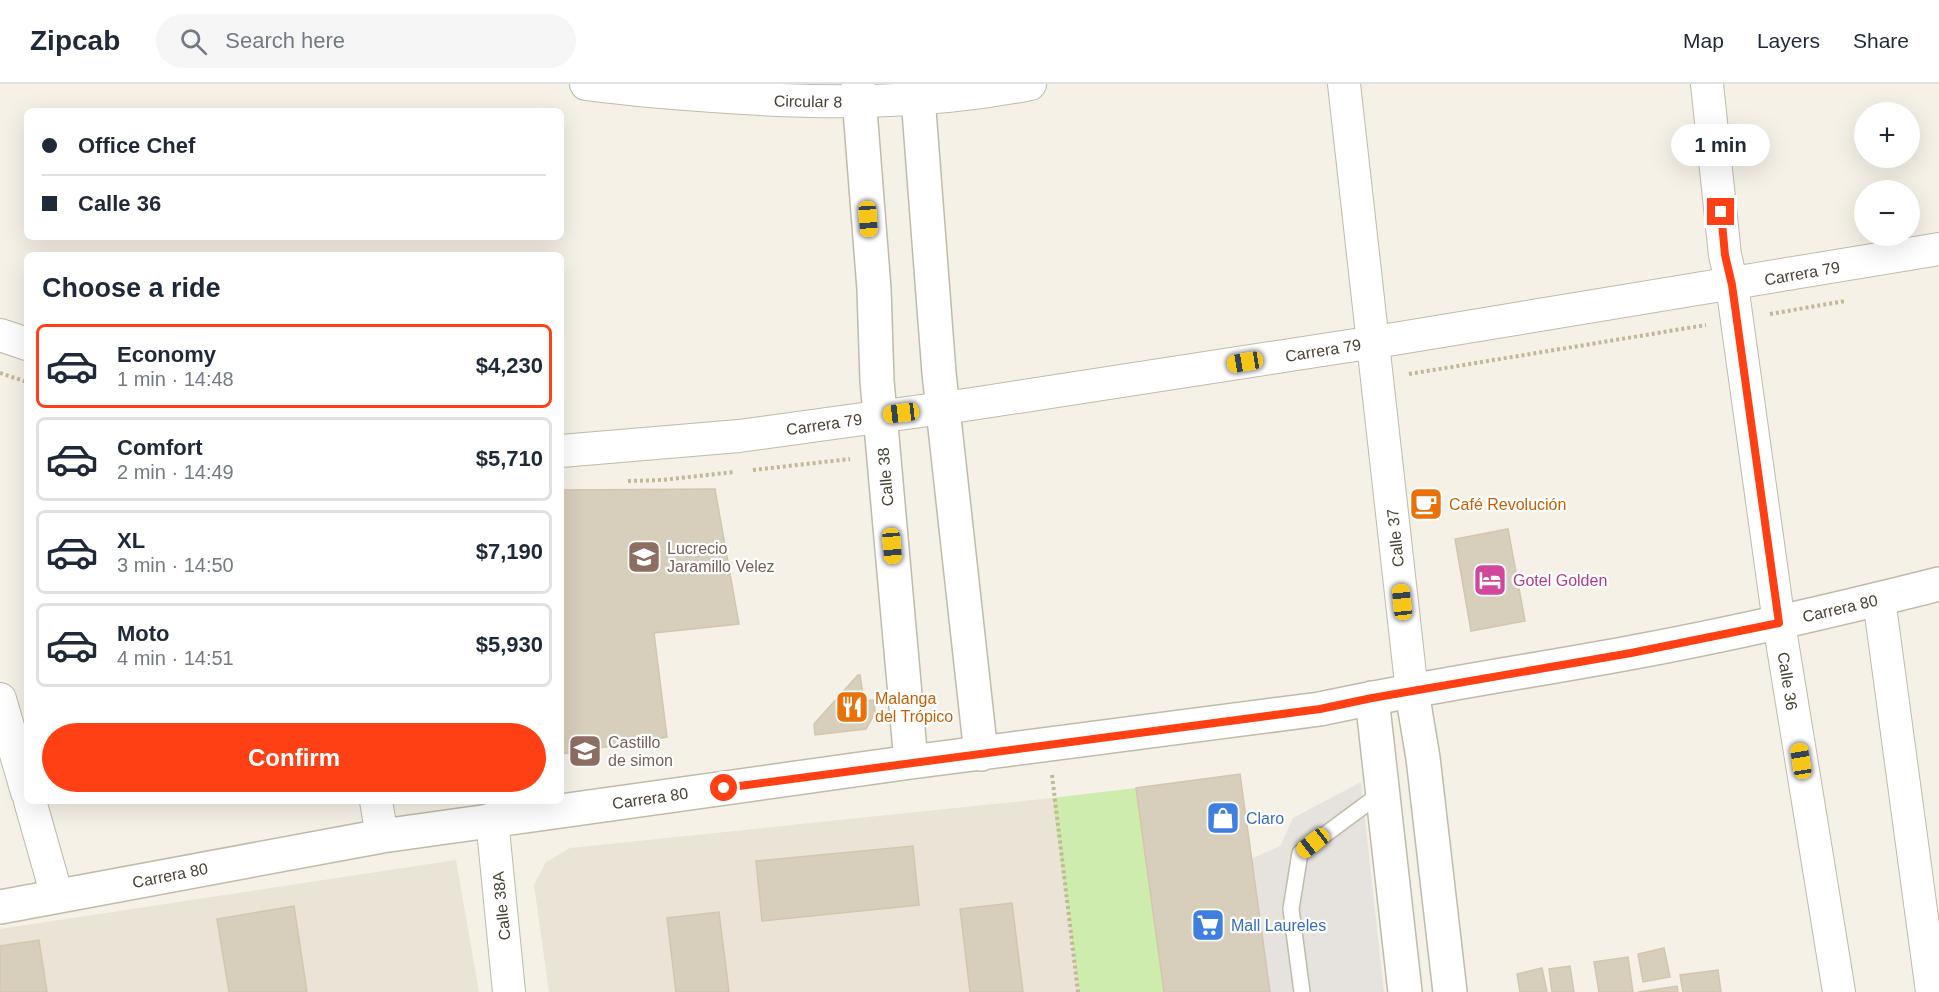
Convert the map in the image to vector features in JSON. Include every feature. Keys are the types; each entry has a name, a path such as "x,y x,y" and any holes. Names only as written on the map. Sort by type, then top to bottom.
{"street":[{"name":"Circular 8","path":"585,84 627,90 784,102 858,93 917,92 1030,84"},
{"name":"Calle 37","path":"1344,84 1412,692 1423,758 1450,992"},
{"name":"Calle 36","path":"1707,84 1725,255 1732,285 1779,623 1839,992"},
{"path":"917,92 939,373 981,754"},
{"name":"Calle 38","path":"858,93 874,289 880,416 910,762"},
{"name":"Carrera 79","path":"564,451 739,436 944,408 1732,285 1939,249"},
{"path":"0,335 24,343"},
{"name":"Carrera 80","path":"0,907 381,836 492,819 1320,709 1631,653 1779,623 1939,584"},
{"path":"1879,599 1932,992"},
{"path":"1372,698 1405,992"},
{"path":"0,699 24,782"},
{"path":"31,804 57,896"},
{"path":"376,804 381,836"},
{"name":"Calle 38A","path":"492,819 509,992"}],"lane":[{"path":"1302,992 1291,909 1300,853 1384,791"}],"path":[{"path":"1378,379 1850,300"},
{"path":"0,373 24,381"},
{"path":"1048,745 1078,992"}],"shaded area":[{"path":"1361,782 1384,992 1270,992 1251,859 1280,846 1293,818"},
{"path":"1052,798 1079,992 549,992 534,885 546,862 570,848"},
{"path":"456,860 479,992 0,992 0,929"}],"green space":[{"path":"1136,788 1164,992 1079,992 1052,798"}],"building":[{"name":"Lucrecio Jaramillo Velez","path":"715,489 739,624 654,633 667,737 564,754 564,490"},
{"name":"Gotel Golden","path":"1508,529 1525,621 1471,631 1455,539"},
{"name":"Malanga del Trópico","path":"860,675 864,701 874,700 875,713 866,729 815,735 814,724"},
{"name":"Mall Laureles","path":"1240,774 1270,992 1164,992 1136,788"},
{"path":"913,846 919,905 762,921 756,861"},
{"path":"1012,903 1023,992 970,992 960,909"},
{"path":"294,906 307,992 229,992 217,919"},
{"path":"719,912 729,992 676,992 667,918"},
{"path":"39,940 47,992 0,992 0,946"},
{"path":"1664,948 1670,977 1643,982 1638,954"},
{"path":"1628,957 1633,992 1599,992 1594,962"},
{"path":"1570,966 1574,992 1552,992 1549,969"},
{"path":"1542,968 1547,992 1520,992 1517,974"},
{"path":"1718,970 1721,992 1683,992 1680,975"},
{"path":"1677,986 1678,992 1638,992"}],"place":[{"name":"Café Revolución","path":"1426,504"},
{"name":"Lucrecio Jaramillo Velez","path":"644,557"},
{"name":"Gotel Golden","path":"1490,580"},
{"name":"Malanga del Trópico","path":"852,707"},
{"name":"Castillo de simon","path":"585,751"},
{"name":"Claro","path":"1223,818"},
{"name":"Mall Laureles","path":"1208,925"}],"route":[{"path":"724,788 1320,709 1631,653 1779,623 1732,285 1725,255 1721,212"}]}
